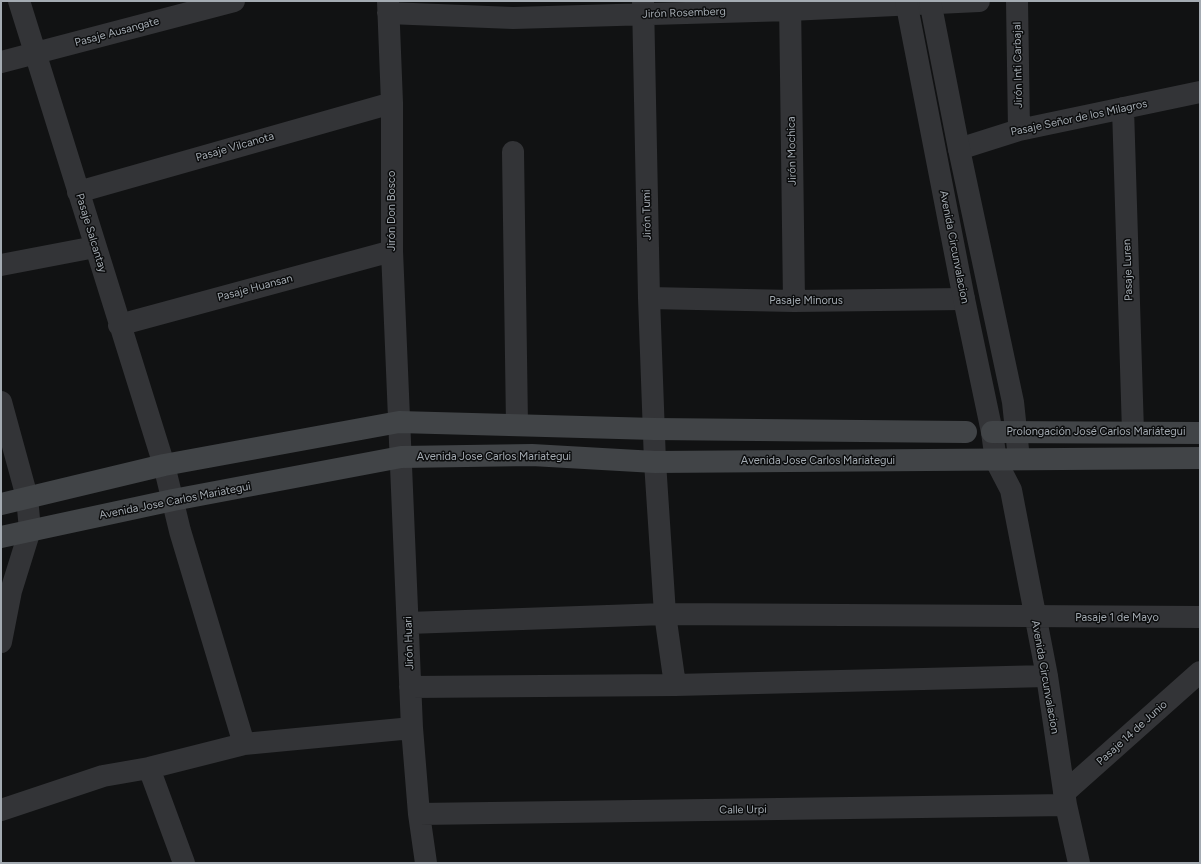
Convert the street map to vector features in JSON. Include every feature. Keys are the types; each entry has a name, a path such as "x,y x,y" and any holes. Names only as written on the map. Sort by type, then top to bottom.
{"main road":[{"path":"1,504 164,465 399,422 655,429 966,432"},
{"name":"Prolongación José Carlos Mariátegui","path":"992,432 1200,432"},
{"name":"Avenida Jose Carlos Mariategui","path":"1,537 174,500 401,457 532,455 655,462 996,460"},
{"path":"996,460 1200,458"}],"street":[{"name":"Pasaje Salcantay","path":"19,1 164,465 174,500 180,531 244,744"},
{"name":"Pasaje Ausangate","path":"1,62 234,1"},
{"name":"Jirón Rosemberg","path":"388,7 513,10 790,6 979,1"},
{"name":"Jirón Inti Carbajal","path":"1017,1 1019,130"},
{"name":"Avenida Circunvalacion","path":"906,3 992,432 996,460 1010,490 1048,676 1065,799 1079,863"},
{"name":"Avenida Circunvalacion","path":"931,3 959,149 1013,402 1019,459 1010,490"},
{"name":"Jirón Mochica","path":"790,6 794,301"},
{"name":"Jirón Don Bosco","path":"388,7 392,103 392,251 399,422"},
{"name":"Jirón Tumi","path":"643,8 649,298 655,429 655,462 665,614 675,685"},
{"name":"Pasaje Señor de los Milagros","path":"959,149 1019,130 1200,92"},
{"name":"Pasaje Vilcanota","path":"78,192 392,103"},
{"name":"Pasaje Luren","path":"1123,108 1133,432"},
{"path":"513,152 517,425"},
{"path":"1,265 95,247"},
{"name":"Pasaje Huansan","path":"119,325 392,251"},
{"name":"Pasaje Minorus","path":"649,298 794,301 964,298"},
{"path":"1,402 28,498 30,530 11,591 1,642"},
{"name":"Jirón Huari","path":"399,422 412,728 419,814 426,863"},
{"path":"966,432 992,432"},
{"name":"Pasaje 1 de Mayo","path":"408,623 665,614 1035,618 1200,617"},
{"name":"Pasaje 14 de Junio","path":"1065,799 1200,672"},
{"path":"410,686 675,685 1048,676"},
{"path":"1,810 103,776 149,768 244,744 412,728"},
{"path":"149,768 184,863"},
{"name":"Calle Urpi","path":"419,814 1065,799"}]}
